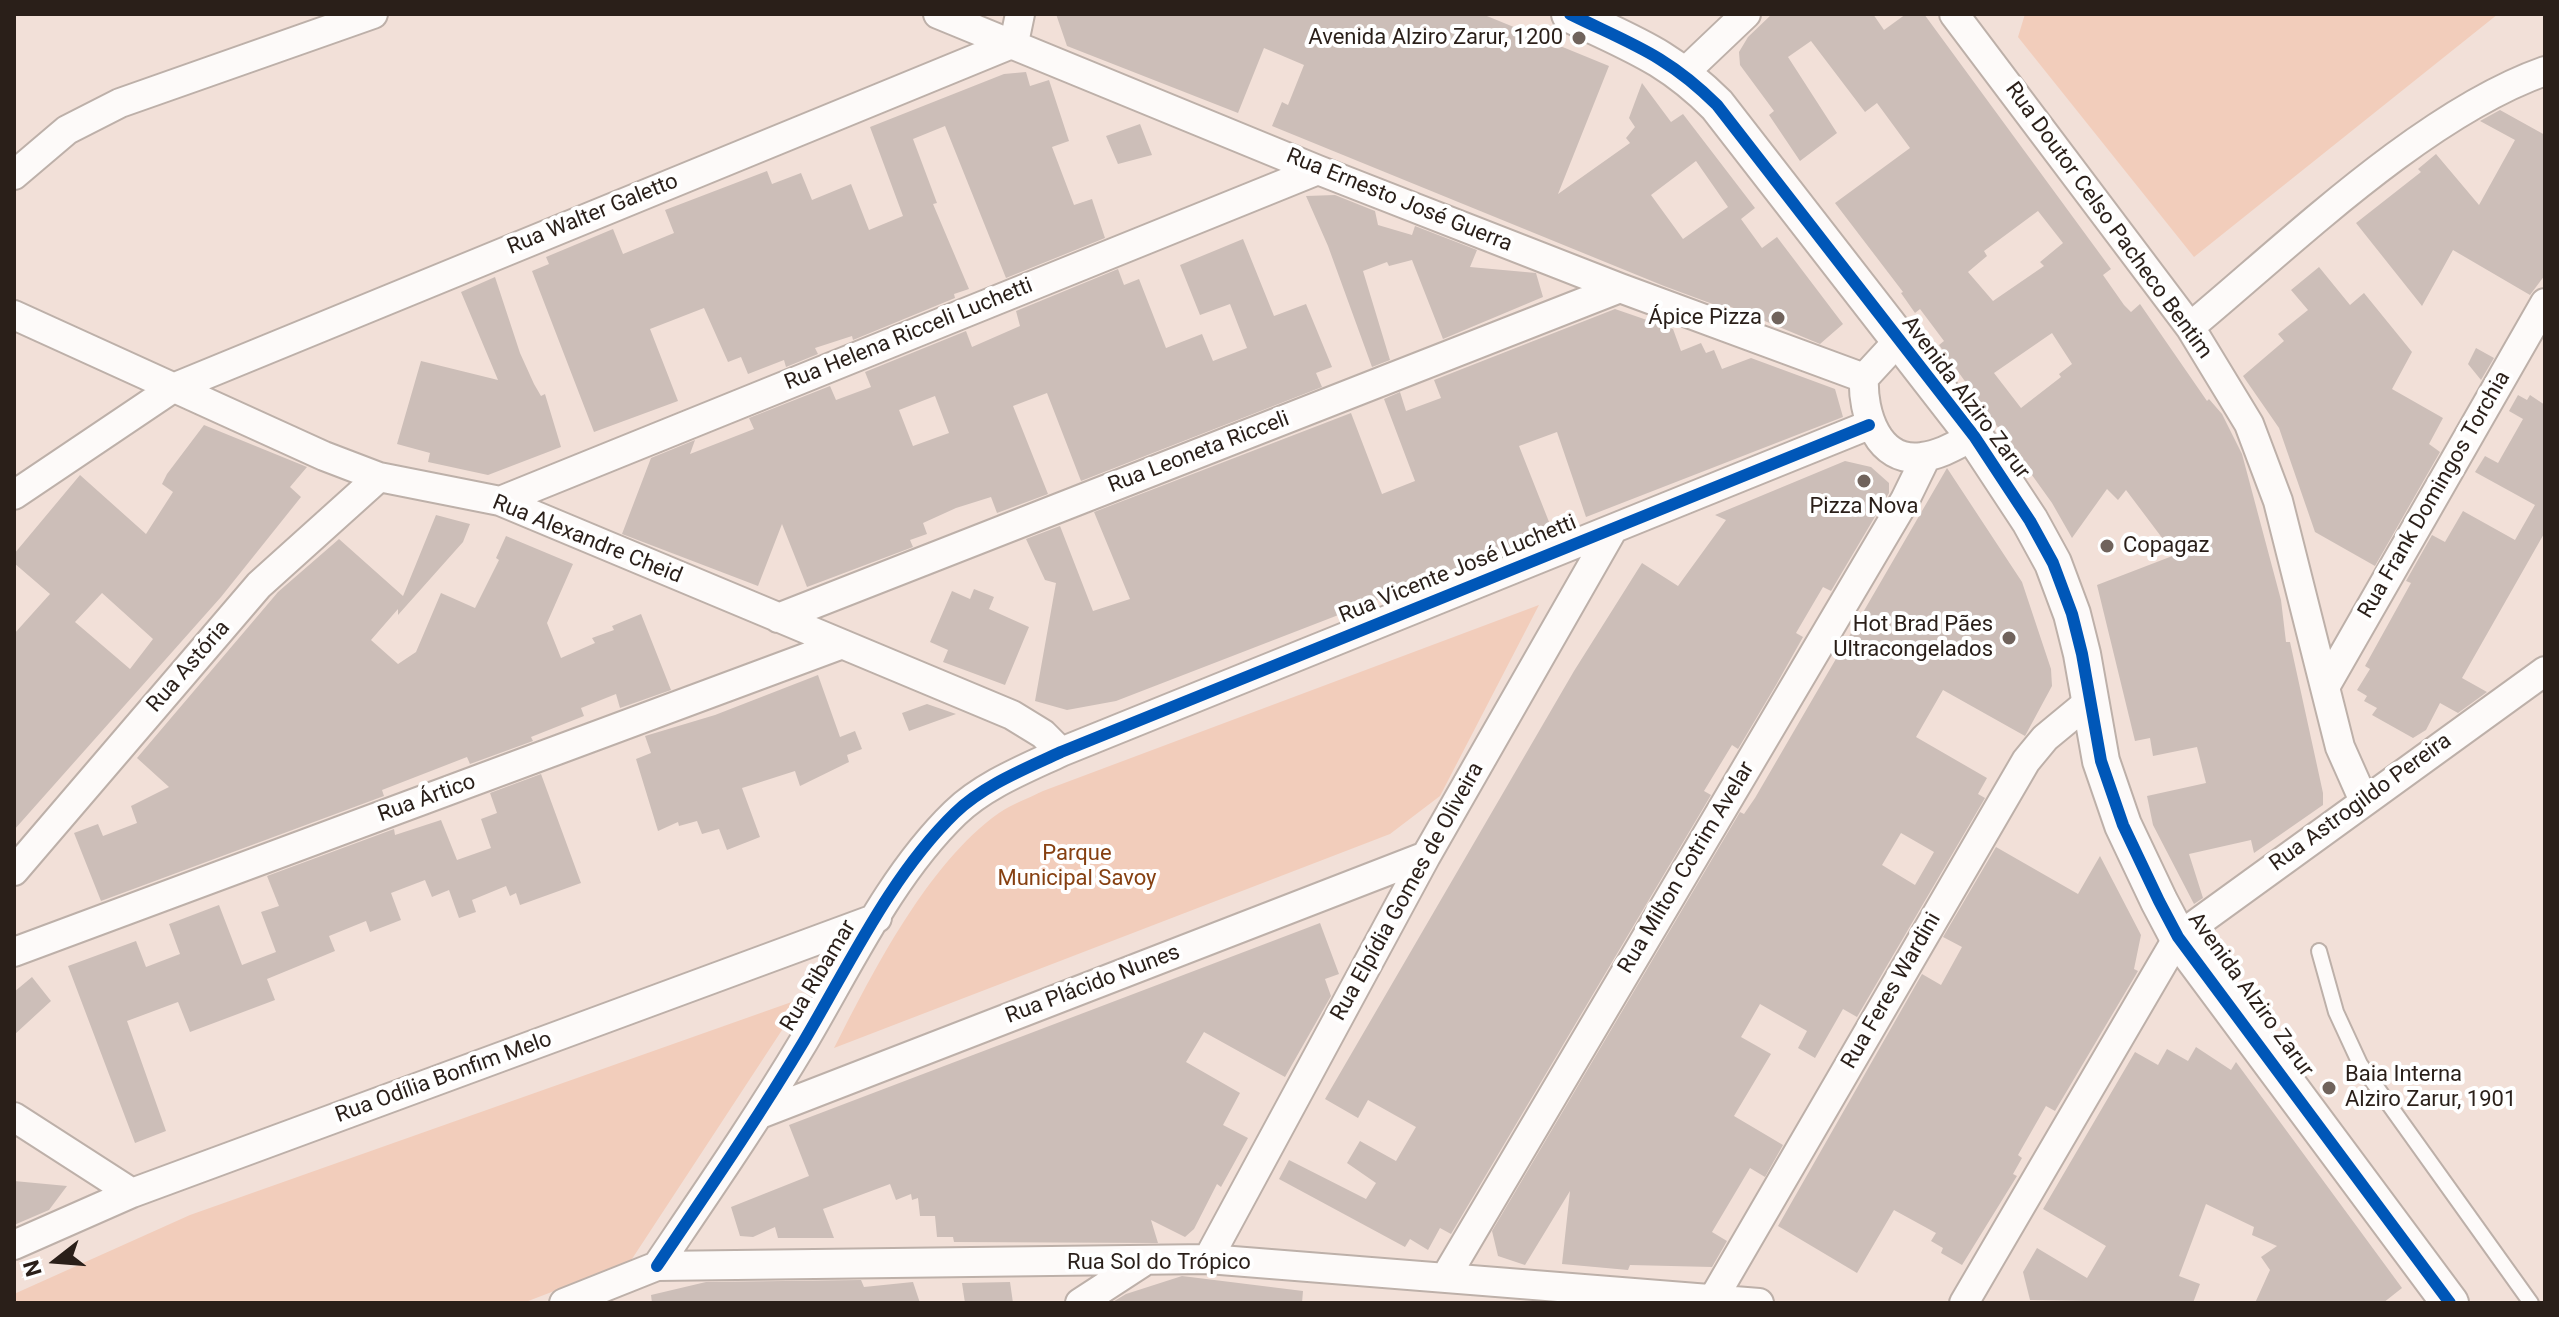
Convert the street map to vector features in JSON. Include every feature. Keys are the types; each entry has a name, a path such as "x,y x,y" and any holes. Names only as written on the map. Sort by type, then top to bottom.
{"street":[{"path":"14,175 67,130 120,103 373,14"},
{"name":"Rua Ernesto José Guerra","path":"938,14 1318,170 1620,288 1864,378"},
{"path":"1014,43 1020,14"},
{"name":"Avenida Alziro Zarur","path":"1570,14 1645,48 1685,72 1725,113 1974,436 2053,563 2082,654 2101,761 2123,825 2178,937 2450,1303"},
{"path":"1685,72 1746,14"},
{"name":"Rua Doutor Celso Pacheco Bentim","path":"1957,16 2190,327 2249,424 2278,501 2340,747 2364,801"},
{"name":"Rua Walter Galetto","path":"14,495 173,388 1014,43"},
{"path":"2190,327 2377,172 2460,114 2545,71"},
{"name":"Rua Helena Ricceli Luchetti","path":"500,501 1318,170"},
{"name":"Rua Leoneta Ricceli","path":"778,618 1620,288"},
{"name":"Rua Frank Domingos Torchia","path":"2325,687 2545,303"},
{"name":"Rua Alexandre Cheid","path":"14,315 379,477 500,501 1012,715 1043,734 1061,752"},
{"path":"1899,340 1864,378 1864,411 1869,425 1898,453 1914,458 1926,457 1974,436"},
{"name":"Rua Vicente José Luchetti","path":"1061,752 1869,425"},
{"name":"Rua Milton Cotrim Avelar","path":"1445,1278 1905,500 1926,457"},
{"name":"Rua Astória","path":"14,871 259,585 329,518 379,477"},
{"name":"Rua Elpídia Gomes de Oliveira","path":"1208,1259 1426,856 1613,529"},
{"name":"Rua Ártico","path":"14,952 840,645"},
{"name":"Rua Astrogildo Pereira","path":"2178,937 2545,671"},
{"name":"Rua Feres Wardini","path":"1713,1299 2026,761 2045,738 2091,700"},
{"name":"Rua Ribamar","path":"657,1266 760,1114 877,918 929,840 958,810 1003,779 1061,752"},
{"name":"Rua Plácido Nunes","path":"760,1114 1426,856"},
{"name":"Rua Odília Bonfim Melo","path":"14,1245 132,1193 877,918"},
{"path":"1964,1303 2178,937"},
{"path":"14,1117 132,1193"},
{"name":"Rua Sol do Trópico","path":"564,1303 657,1266 1208,1259 1759,1303"},
{"path":"1080,1303 1144,1262"}],"lane":[{"path":"2319,951 2336,1012 2360,1064 2531,1303"}],"green space":[{"path":"2025,14 2498,14 2194,257 2018,37"},
{"name":"Parque Municipal Savoy","path":"1539,605 1440,796 1390,834 834,1048 904,920 926,889 973,834 1004,810 1043,791"},
{"path":"803,998 630,1262 523,1303 14,1303 14,1294 190,1215"}],"building":[{"path":"1056,14 1482,14 1609,66 1558,194 1630,143 1626,138 1635,127 1629,118 1642,83 1671,122 1683,114 1755,208 1741,219 1762,248 1777,237 1843,324 1820,344 1724,304 1726,309 1664,286 1272,126 1282,102 1288,105 1304,65 1264,48 1238,113 1067,46","holes":["1696,161 1728,207 1683,239 1651,195"]},
{"path":"1772,14 1873,14 1884,30 1906,14 1924,14 2111,269 2103,275 2124,305 2131,312 2140,304 2207,401 2209,399 2222,414 2242,454 2281,600 2286,642 2290,642 2323,805 2254,853 2251,840 2189,854 2203,898 2194,904 2153,825 2147,796 2206,783 2197,747 2153,756 2150,738 2135,741 2097,585 2175,555 2126,490 2118,500 2107,489 2072,538 2052,503 1939,345 1944,341 1920,309 1915,313 1903,292 1835,203 1910,148 1877,103 1865,112 1811,41 1788,57 1837,133 1800,161 1769,115 1774,111 1740,65 1739,52 1748,37","holes":["2038,211 2063,243 2040,262 2044,266 1993,301 1968,272 1987,256 1984,251","2052,333 2072,364 2059,374 2061,377 2021,408 1994,373"]},
{"path":"1026,72 1030,86 1049,80 1069,141 1052,147 1074,205 1092,199 1105,238 1006,278 945,126 913,139 937,203 933,204 969,289 954,294 955,298 853,340 852,336 815,348 818,354 786,367 784,360 748,374 741,357 728,362 704,308 650,329 678,401 594,432 532,271 549,264 546,257 613,229 623,254 674,233 665,210 767,171 772,184 801,173 812,200 851,184 869,230 903,216 870,127 1004,74"},
{"path":"2500,110 2545,135 2545,275 2530,295 2453,250 2422,306 2356,223 2421,172 2418,169 2436,154 2479,205 2515,140 2480,121"},
{"path":"1140,124 1152,155 1118,164 1106,136"},
{"path":"1335,195 1375,211 1378,225 1412,235 1415,226 1477,250 1470,267 1536,273 1543,297 1443,339 1412,260 1389,266 1387,262 1363,271 1390,360 1372,367 1328,246 1306,196"},
{"path":"1243,239 1274,316 1306,304 1332,367 1316,373 1322,387 1081,481 1047,393 1013,406 1048,494 997,513 991,497 956,508 923,523 927,534 910,540 913,547 807,587 782,524 758,586 622,534 651,458 695,440 690,454 754,429 749,418 830,386 836,400 871,387 865,372 966,331 972,347 1020,326 1016,311 1118,269 1124,285 1139,279 1166,348 1202,334 1213,361 1247,348 1230,304 1200,315 1180,265","holes":["935,396 949,433 913,446 899,410"]},
{"path":"2319,267 2350,305 2364,293 2412,352 2392,389 2443,418 2429,444 2440,452 2375,566 2315,532 2279,428 2243,376 2284,341 2278,334 2308,310 2291,290"},
{"path":"495,277 520,353 541,396 545,394 561,447 488,475 428,462 430,453 397,444 421,361 498,380 461,292"},
{"path":"1615,309 1673,329 1681,351 1701,343 1706,353 1714,350 1722,369 1751,358 1835,389 1843,417 1586,517 1557,432 1519,446 1553,532 1116,701 1067,710 1035,701 1056,583 1045,580 1026,539 1060,526 1093,611 1130,599 1094,512 1351,413 1382,494 1415,481 1384,399 1400,392 1406,411 1441,398 1434,380"},
{"path":"2476,348 2494,358 2481,380 2468,364"},
{"path":"2518,395 2527,400 2530,395 2545,405 2545,532 2462,678 2487,692 2458,713 2440,703 2426,730 2413,738 2372,715 2377,708 2364,701 2367,696 2357,690 2370,669 2365,666 2411,583 2406,581 2432,535 2445,542 2463,511 2515,540 2535,505 2475,472 2485,456 2498,463 2523,419 2509,411"},
{"path":"204,425 307,467 290,487 301,497 221,597 14,830 14,634 50,594 14,563 14,554 80,475 146,534 173,492 162,484","holes":["102,593 153,639 130,669 75,622"]},
{"path":"1845,461 1871,467 1889,483 1889,493 1831,591 1823,587 1796,633 1803,637 1776,685 1738,749 1732,745 1704,791 1711,795 1451,1234 1440,1228 1428,1250 1410,1239 1405,1247 1279,1179 1289,1160 1366,1199 1376,1183 1347,1163 1360,1141 1396,1161 1416,1127 1368,1100 1358,1118 1325,1099 1574,671 1642,563 1678,586 1726,520 1715,515"},
{"path":"1947,468 2022,582 2051,669 2052,686 2025,736 1943,690 1916,737 1987,778 1978,794 1985,798 1857,1017 1843,1009 1815,1058 1798,1048 1807,1031 1760,1004 1741,1037 1771,1054 1734,1116 1783,1145 1765,1177 1750,1168 1712,1232 1727,1241 1712,1267 1630,1265 1628,1270 1562,1264 1570,1191 1525,1265 1498,1256 1492,1231 1740,812 1744,814","holes":["1901,833 1934,852 1915,885 1882,865"]},
{"path":"436,515 470,524 463,542 398,615 398,609 371,640 398,664 416,652 441,593 475,608 499,560 496,558 506,536 573,564 547,623 561,658 595,643 592,638 614,630 612,626 641,614 671,690 620,708 616,694 581,708 584,716 531,737 533,741 470,764 467,757 382,790 384,796 101,901 74,833 98,824 103,836 137,823 131,806 169,787 137,758 278,592 339,539 403,596"},
{"path":"974,589 994,597 989,609 1029,627 1005,685 943,662 948,650 930,642 952,591 970,599"},
{"path":"818,675 840,737 855,731 862,749 847,755 849,762 800,786 795,771 742,788 760,837 727,850 719,829 702,834 697,821 679,826 678,822 658,831 636,759 651,753 645,736 715,715"},
{"path":"927,704 956,714 909,731 902,713"},
{"path":"541,774 581,883 520,905 516,893 510,896 506,886 472,900 476,912 459,918 449,890 432,897 425,880 391,893 401,920 370,932 366,921 329,936 335,951 267,979 275,1000 190,1032 178,1002 127,1021 166,1131 135,1143 68,966 136,941 146,967 180,954 169,924 219,905 242,965 276,952 261,912 279,906 267,876 394,829 395,835 441,820 457,860 491,848 481,819 497,813 490,793"},
{"path":"1996,847 2078,894 2100,856 2141,935 2134,969 2138,971 2055,1111 2046,1106 2018,1155 2022,1158 2013,1174 2017,1176 1962,1265 1941,1253 1943,1248 1931,1241 1936,1233 1894,1210 1857,1273 1778,1226 1922,974 1941,985 1962,947 1943,937"},
{"path":"1320,923 1339,974 1325,979 1331,996 1285,1077 1204,1032 1186,1062 1240,1093 1223,1125 1248,1138 1221,1187 1217,1184 1194,1229 1185,1237 1151,1220 1158,1243 954,1242 953,1237 937,1237 935,1216 920,1216 918,1198 912,1200 911,1194 896,1200 890,1184 823,1209 834,1238 778,1238 775,1227 753,1237 740,1236 731,1207 809,1176 789,1125"},
{"path":"32,977 51,1001 14,1035 14,992"},
{"path":"2196,1047 2231,1070 2236,1062 2402,1288 2383,1303 2255,1303 2270,1270 2261,1257 2277,1246 2252,1235 2254,1227 2206,1204 2179,1276 2200,1284 2193,1303 2030,1300 2023,1272 2037,1248 2087,1278 2106,1246 2043,1209 2135,1052 2158,1065 2167,1049 2188,1061"},
{"path":"14,1181 67,1186 49,1210 14,1225"},
{"path":"1182,1276 1303,1291 1302,1303 1111,1303 1126,1294"},
{"path":"861,1280 864,1287 913,1282 920,1303 652,1303 651,1295 706,1282"},
{"path":"1010,1282 1013,1303 965,1303 962,1283"}],"cycle path":[{"path":"1570,14 1665,62 1717,105 1974,436 2030,521 2053,563 2072,614 2082,654 2101,761 2123,825 2178,937 2450,1303"},
{"path":"657,1266 787,1070 891,892 932,837 966,803 1005,778 1061,752 1869,425"}],"place":[{"name":"Avenida Alziro Zarur, 1200","path":"1579,38"},
{"name":"Ápice Pizza","path":"1778,318"},
{"name":"Pizza Nova","path":"1864,481"},
{"name":"Copagaz","path":"2107,546"},
{"name":"Hot Brad Pães Ultracongelados","path":"2009,638"},
{"name":"Baia Interna Alziro Zarur, 1901","path":"2329,1088"}]}
